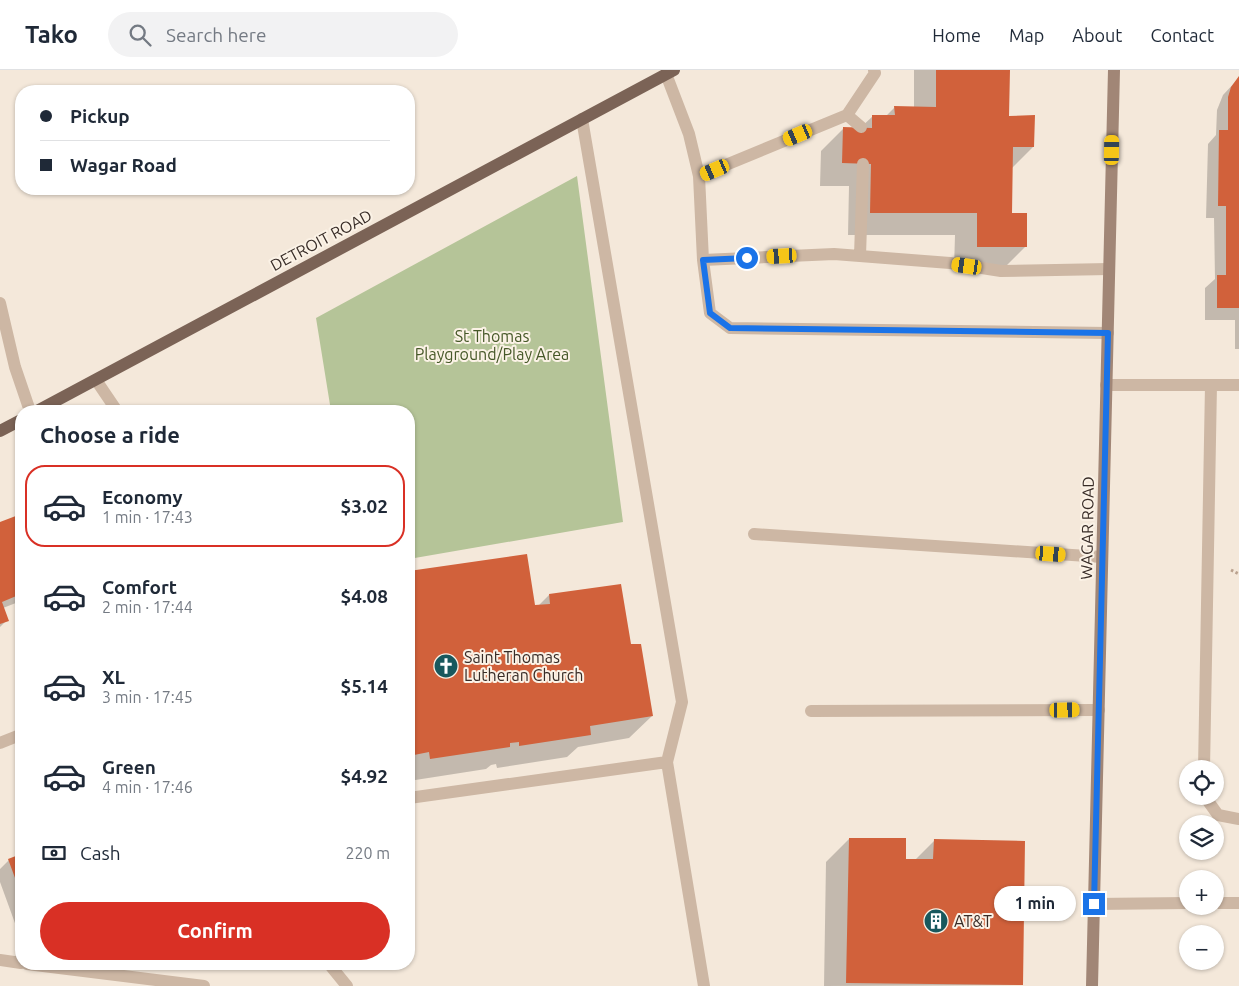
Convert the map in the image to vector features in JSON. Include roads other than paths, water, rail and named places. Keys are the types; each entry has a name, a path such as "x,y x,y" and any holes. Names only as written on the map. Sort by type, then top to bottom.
{"main road":[{"name":"WAGAR ROAD","path":"1092,986 1114,70"},
{"name":"DETROIT ROAD","path":"48,405 670,72"},
{"path":"0,431 15,423"}],"street":[{"path":"699,176 847,115 875,73 874,70"},
{"path":"670,72 689,134 699,176 703,260 710,313 730,328 1108,333"},
{"path":"847,115 861,127"},
{"path":"582,120 682,702 667,762 704,986"},
{"path":"860,256 864,164"},
{"path":"703,260 834,254 950,263 1001,271 1109,269"},
{"path":"0,303 16,367 28,405"},
{"path":"96,380 113,405"},
{"path":"1106,385 1239,385"},
{"path":"1204,760 1211,385"},
{"path":"754,534 1102,557"},
{"path":"811,711 1099,710"},
{"path":"0,743 15,737"},
{"path":"415,797 667,762"},
{"path":"1211,805 1218,815 1239,819"},
{"path":"1094,904 1179,903"},
{"path":"1224,903 1239,903"},
{"path":"0,960 15,962"},
{"path":"75,970 204,986"},
{"path":"334,970 347,986"}],"place":[{"name":"Saint Thomas Lutheran Church","path":"446,666"},
{"name":"AT&T","path":"936,921"}],"park label":[{"name":"St Thomas Playground/Play Area","path":"492,345"}]}
